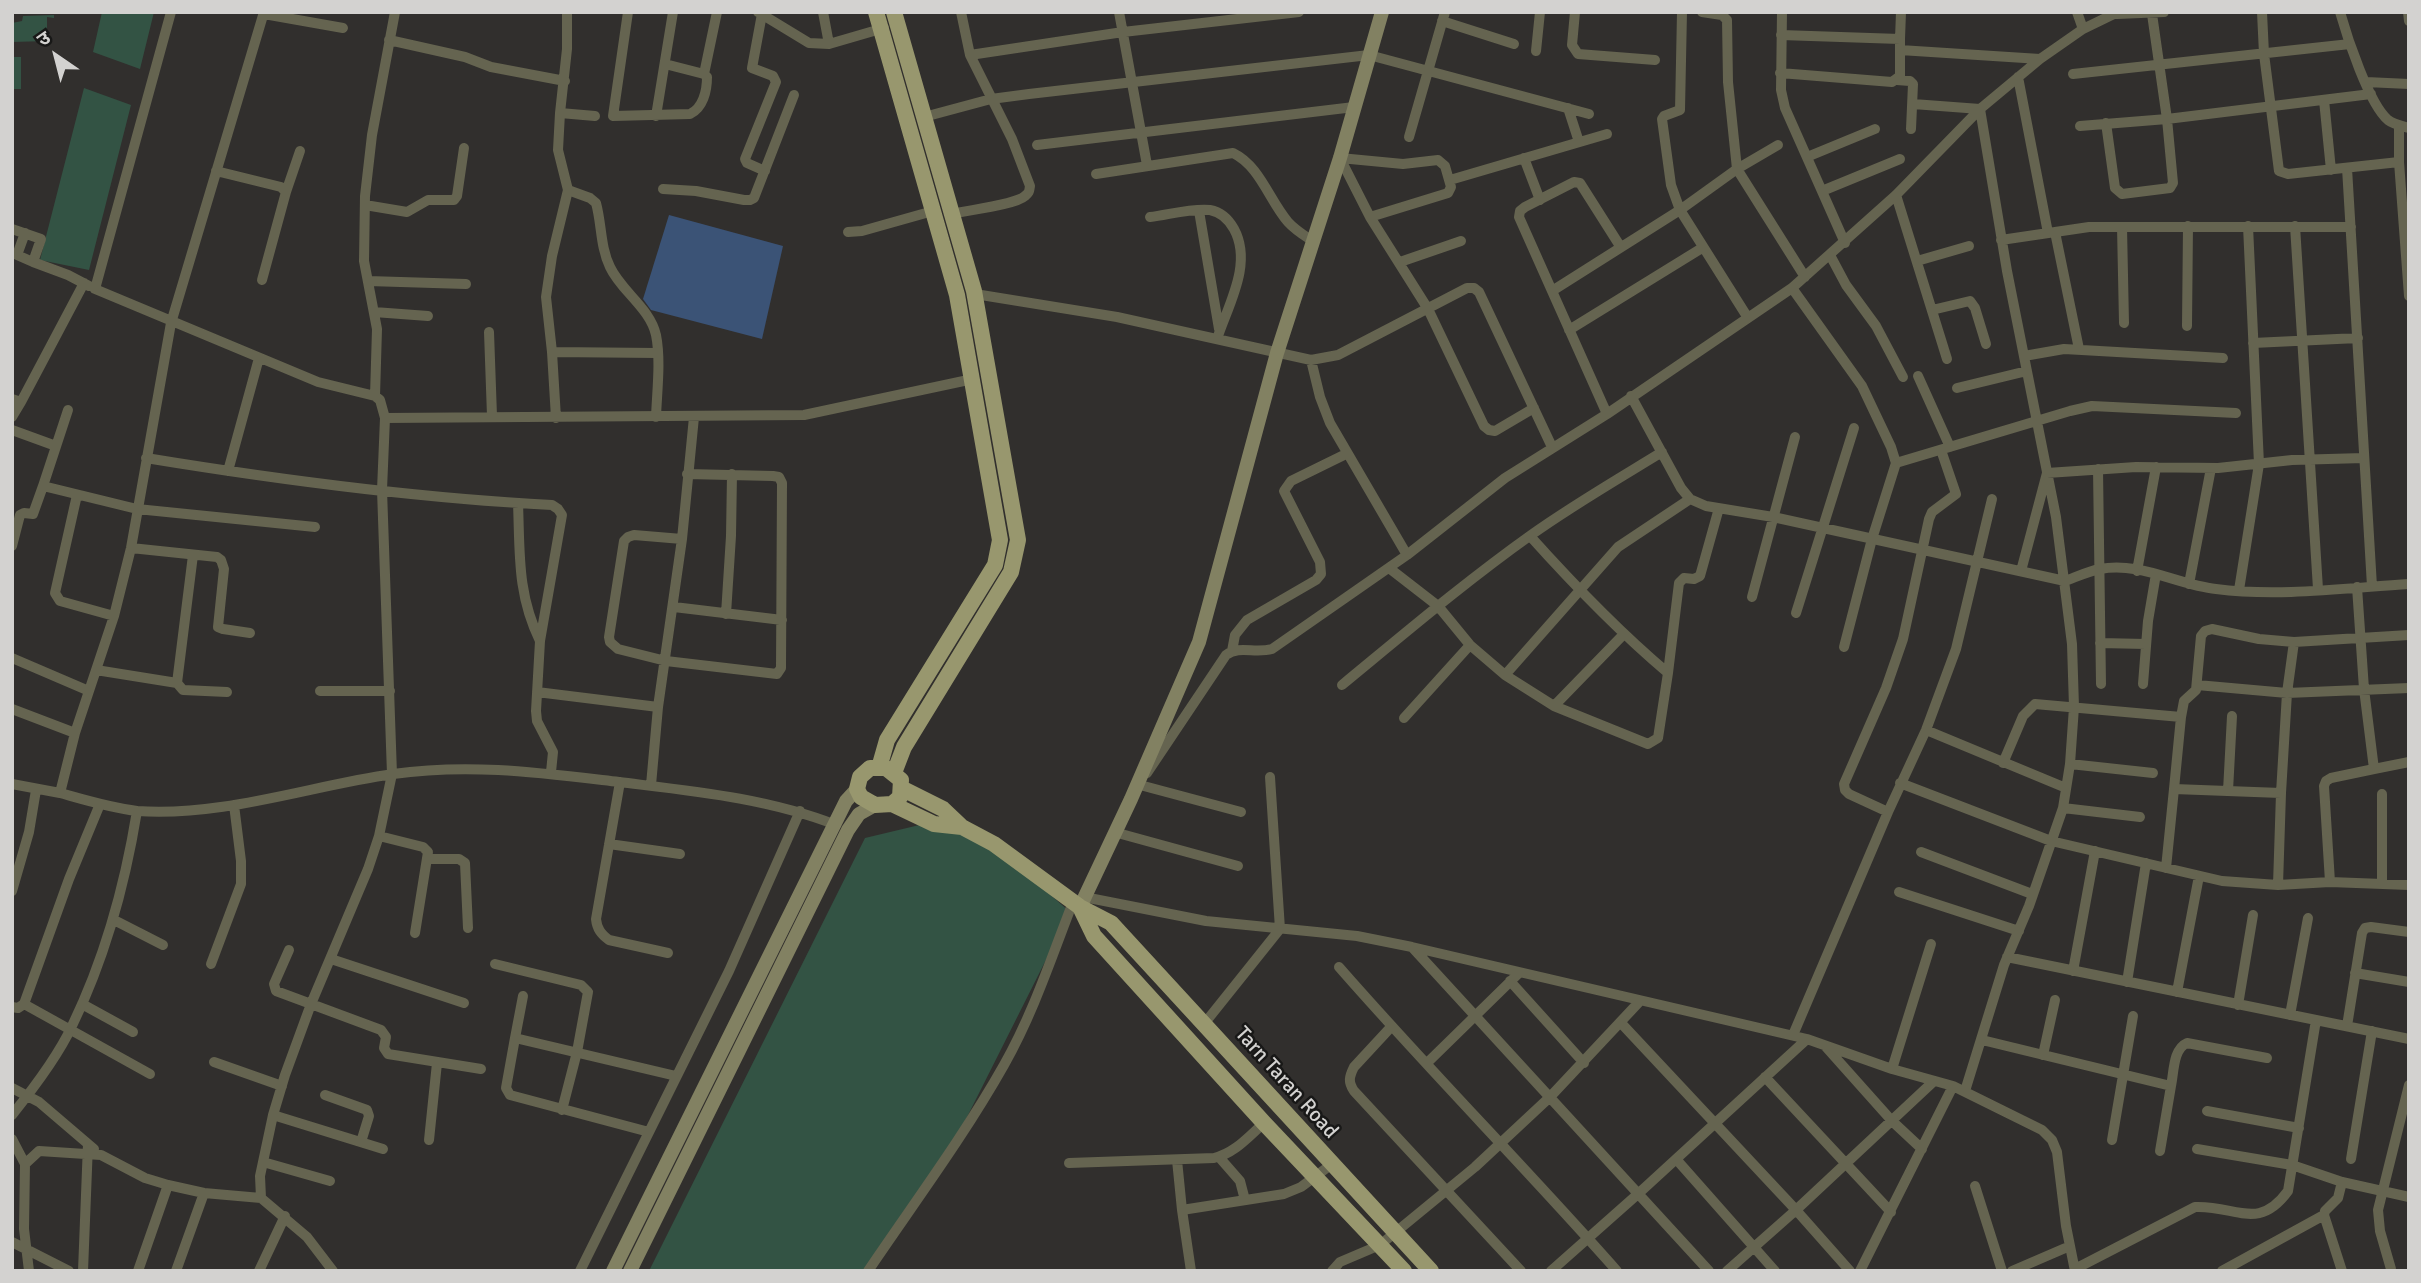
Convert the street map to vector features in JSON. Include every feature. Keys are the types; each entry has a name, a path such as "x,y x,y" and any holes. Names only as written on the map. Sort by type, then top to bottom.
{"main road":[{"path":"630,1271 848,830 859,814 901,797 891,776 887,740 995,565 1000,540 957,295 876,12"},
{"path":"614,1271 846,801 857,789 860,777 870,768 891,776 943,809 962,827 993,844 1079,902 1131,799 1199,642 1277,353 1340,158 1382,12"},
{"path":"891,776 904,747 1011,572 1018,540 975,295 896,19"},
{"path":"922,173 939,168"},
{"path":"857,789 861,797 934,824 962,827"},
{"name":"Tarn Taran Road","path":"1079,902 1111,923 1431,1271"},
{"name":"Tarn Taran Road","path":"1079,902 1094,936 1264,1123 1404,1271"}],"street":[{"path":"94,289 171,12"},
{"path":"375,396 377,329 364,261 365,205 372,135 395,12"},
{"path":"556,418 546,297 552,256 568,190 558,150 565,81 566,12"},
{"path":"628,12 613,116 690,114 697,111 708,80 704,74 665,64"},
{"path":"656,116 673,12"},
{"path":"704,74 717,12"},
{"path":"823,12 829,44"},
{"path":"952,214 1014,201 1029,192 1030,186 1012,139 970,55 961,12"},
{"path":"1119,12 1147,166"},
{"path":"970,55 1123,32 1299,12"},
{"path":"1536,51 1540,12"},
{"path":"1575,12 1572,45 1578,54 1655,60"},
{"path":"1682,12 1679,110 1662,119 1671,185 1680,210 1748,318"},
{"path":"1702,12 1722,15 1727,20 1728,82 1737,169 1805,277"},
{"path":"1782,12 1780,90 1845,243"},
{"path":"1897,80 1900,76 1901,12"},
{"path":"2077,12 2083,29"},
{"path":"1131,799 1194,701 1232,650 1260,652 1272,649 1407,555 1505,478 1607,414 1792,288 1896,195 1980,109 2040,59 2083,29 2118,13 2164,12"},
{"path":"2262,12 2264,54 2279,171 2288,174 2399,162"},
{"path":"2340,12 2371,94 2387,120 2404,127 2399,162 2409,296"},
{"path":"2408,12 2409,21"},
{"path":"60,793 75,733 114,616 131,548 171,323 264,13 343,28"},
{"path":"765,172 747,163 745,159 776,82 773,76 752,68 760,13 809,43 829,44 880,29 896,19"},
{"path":"2106,123 2115,188 2122,194 2165,190 2173,183 2152,14"},
{"path":"1409,137 1443,17 1514,44"},
{"path":"1781,35 2040,59"},
{"path":"389,40 464,57 491,67 565,81"},
{"path":"2073,74 2350,44"},
{"path":"924,117 991,99 1369,55 1589,114"},
{"path":"1780,74 1910,81 1913,84 1911,129"},
{"path":"2018,77 2079,349"},
{"path":"2366,82 2409,84"},
{"path":"2080,126 2166,119 2371,94"},
{"path":"663,189 696,191 750,200 758,190 794,95"},
{"path":"2324,100 2331,170"},
{"path":"1913,104 1980,109"},
{"path":"1037,145 1354,107"},
{"path":"1568,108 1579,142"},
{"path":"1965,1091 2007,957 2063,808 2070,764 2074,707 2072,645 2065,581 2048,473 2001,240 1980,109"},
{"path":"560,113 595,116"},
{"path":"1807,157 1875,129"},
{"path":"1450,180 1607,134"},
{"path":"1552,291 1778,145"},
{"path":"365,205 407,212 428,200 454,200 457,196 464,148"},
{"path":"262,280 300,151"},
{"path":"1096,174 1233,153 1243,158 1252,168 1288,222 1314,242"},
{"path":"1340,158 1403,164 1438,160 1446,166 1451,187 1448,193 1370,217"},
{"path":"1340,158 1370,217 1428,309 1484,426 1495,431 1534,408"},
{"path":"1524,158 1539,200"},
{"path":"1822,191 1899,159"},
{"path":"2347,168 2372,586"},
{"path":"216,171 281,187 286,192"},
{"path":"1607,414 1519,218 1520,211 1574,183 1580,183 1620,246"},
{"path":"568,190 596,203 601,242 607,260 621,285 650,320 656,335 656,417"},
{"path":"1896,195 1947,359"},
{"path":"1150,217 1207,210 1219,213 1230,222 1238,236 1242,253 1241,270 1219,335"},
{"path":"848,232 862,231 933,211"},
{"path":"1199,211 1219,335"},
{"path":"2188,226 2188,326"},
{"path":"2239,590 2259,464 2248,226"},
{"path":"2295,226 2318,589"},
{"path":"2001,240 2051,232 2122,227 2351,227"},
{"path":"2122,227 2124,323"},
{"path":"12,229 41,239 33,262"},
{"path":"25,233 17,255 171,323 318,382 375,396 380,400 385,418 382,490 392,774 379,836 349,916 311,1004 272,1115 260,1176 261,1198"},
{"path":"1400,262 1461,241"},
{"path":"1917,261 1969,246"},
{"path":"1569,330 1702,248"},
{"path":"1830,255 1846,285 1877,326 1903,377"},
{"path":"368,281 466,284"},
{"path":"12,418 17,401 84,283"},
{"path":"975,295 1219,335 1277,353 1311,360 1338,355 1467,288 1474,288 1479,292 1552,447"},
{"path":"1792,288 1862,386 1892,447 1896,463 1872,538 1844,647"},
{"path":"1932,310 1970,301 1975,308 1986,344"},
{"path":"374,312 428,316"},
{"path":"489,332 492,416"},
{"path":"2253,343 2357,338"},
{"path":"2024,356 2079,349 2223,358"},
{"path":"552,352 657,353"},
{"path":"228,471 259,358"},
{"path":"1311,360 1330,423 1407,555"},
{"path":"1956,388 2027,371"},
{"path":"1888,812 1849,794 1844,790 1844,784 1891,676 1903,639 1932,512 1956,494 1946,449 1918,376"},
{"path":"385,418 804,415 973,379"},
{"path":"1631,397 1681,488 1690,499 1719,508 1773,517 2065,581 2100,569 2156,574 2216,589 2269,592 2409,584"},
{"path":"1896,463 2092,406 2236,413"},
{"path":"12,546 20,515 33,514 68,410"},
{"path":"652,785 658,707 674,607 694,417"},
{"path":"1796,612 1854,428"},
{"path":"12,430 56,446"},
{"path":"1752,597 1795,438"},
{"path":"1342,685 1438,606 1530,536 1592,494 1662,452"},
{"path":"1232,650 1235,635 1247,620 1316,580 1321,574 1320,562 1284,491 1291,481 1346,454"},
{"path":"146,458 382,490 552,505 558,509 562,515 540,641 537,692 537,720 553,752 551,772"},
{"path":"2048,473 2156,467 2211,468 2364,458"},
{"path":"2137,571 2156,467"},
{"path":"2189,584 2211,468"},
{"path":"2098,470 2101,684"},
{"path":"2021,571 2048,473"},
{"path":"682,539 634,535 624,541 610,642 618,649 666,661 776,674 781,668 782,483 779,477 773,476 687,474"},
{"path":"726,614 732,474"},
{"path":"43,486 137,509 315,527"},
{"path":"77,495 55,593 60,601 114,616"},
{"path":"1505,675 1618,547 1690,499"},
{"path":"1793,1035 1900,783 1926,730 1956,649 1992,499"},
{"path":"518,503 523,594 540,641"},
{"path":"1388,568 1438,606 1470,645 1505,675 1554,706 1648,744 1658,738 1679,583 1684,578 1694,579 1699,576 1719,508"},
{"path":"1530,536 1623,635 1668,673"},
{"path":"131,548 217,557 223,563 218,626 250,633"},
{"path":"177,683 193,555"},
{"path":"2143,684 2156,574"},
{"path":"2357,587 2364,689 2374,769"},
{"path":"674,607 782,620"},
{"path":"2166,868 2181,717 2184,701 2193,695 2197,685 2202,636 2205,631 2212,629 2259,639 2294,642 2409,635"},
{"path":"1554,706 1623,635"},
{"path":"2278,885 2287,693 2294,642"},
{"path":"2101,643 2146,644"},
{"path":"1404,718 1470,645"},
{"path":"12,659 89,691"},
{"path":"96,670 177,683 183,690 226,692"},
{"path":"2197,685 2287,693 2409,688"},
{"path":"320,691 390,691"},
{"path":"537,692 658,707"},
{"path":"2003,763 2028,709 2035,704 2181,717"},
{"path":"12,709 75,733"},
{"path":"2228,791 2232,716"},
{"path":"1926,730 2066,788"},
{"path":"2330,882 2324,786 2326,781 2409,762"},
{"path":"2070,764 2153,773"},
{"path":"12,784 137,811 234,805 392,774 494,768 551,772 652,785 800,811 836,825"},
{"path":"1204,1024 1280,929 1270,777"},
{"path":"620,782 596,919 597,927 609,940 668,953"},
{"path":"1900,783 2052,841 2222,881 2278,885 2330,882 2409,885"},
{"path":"1140,785 1241,812"},
{"path":"2174,789 2281,793"},
{"path":"12,891 15,873 29,832 36,790"},
{"path":"2382,794 2382,884"},
{"path":"12,1007 18,1008 24,1004 100,804"},
{"path":"211,964 241,884 242,861 234,805"},
{"path":"2063,808 2140,817"},
{"path":"12,1115 71,1028 82,1004 114,920 124,883 137,811"},
{"path":"580,1271 729,971 800,811"},
{"path":"1114,832 1238,866"},
{"path":"379,836 423,847 428,852 415,933"},
{"path":"609,844 680,853"},
{"path":"2073,971 2095,851"},
{"path":"1921,852 2032,894"},
{"path":"428,859 459,859 465,863 468,928"},
{"path":"2127,982 2146,863"},
{"path":"2177,992 2199,876"},
{"path":"1899,892 2019,931"},
{"path":"868,1271 973,1118 1006,1062 1079,902 1206,921 1357,936 1412,947 1515,977 1793,1035 1892,1069 1953,1086 2042,1130 2052,1140 2057,1152 2075,1270 2196,1207 2207,1206 2252,1214 2273,1209 2288,1191 2316,1020"},
{"path":"2238,1005 2253,915"},
{"path":"2290,1015 2308,918"},
{"path":"114,920 163,945"},
{"path":"2347,1027 2361,933 2365,928 2371,927 2409,932"},
{"path":"1892,1069 1931,944"},
{"path":"1412,947 1709,1271"},
{"path":"289,950 274,989 381,1030 384,1033 384,1048 388,1054 481,1069"},
{"path":"2007,957 2409,1039"},
{"path":"331,959 464,1003"},
{"path":"495,964 585,988 588,997 562,1110"},
{"path":"1339,967 1391,1027 1618,1271"},
{"path":"2355,973 2409,982"},
{"path":"1427,1063 1515,977"},
{"path":"1515,977 1584,1063"},
{"path":"523,996 507,1093 649,1132"},
{"path":"2043,1055 2055,1000"},
{"path":"1332,1271 1340,1262 1381,1245 1446,1192 1550,1097 1640,1001"},
{"path":"24,1004 150,1074"},
{"path":"82,1004 133,1032"},
{"path":"2112,1140 2133,1016"},
{"path":"1621,1023 1850,1271"},
{"path":"1391,1027 1354,1067 1349,1084 1521,1271"},
{"path":"2351,1159 2372,1031"},
{"path":"515,1038 676,1076"},
{"path":"1551,1271 1807,1039"},
{"path":"1982,1040 2171,1086"},
{"path":"2160,1151 2178,1051 2182,1045 2187,1043 2267,1058"},
{"path":"1824,1045 1892,1121 1922,1149"},
{"path":"214,1062 282,1086"},
{"path":"429,1140 437,1063"},
{"path":"1765,1077 1891,1212"},
{"path":"1727,1271 1934,1081"},
{"path":"2391,1269 2378,1221 2382,1191 2409,1085"},
{"path":"1860,1271 1953,1086"},
{"path":"12,1088 39,1102 88,1148 145,1178 204,1193 261,1198 307,1237 332,1271"},
{"path":"325,1095 363,1107 369,1113 361,1142"},
{"path":"2207,1111 2299,1128"},
{"path":"272,1115 383,1149"},
{"path":"1069,1163 1219,1157 1237,1148 1264,1123"},
{"path":"12,1139 25,1164 26,1247 29,1271"},
{"path":"25,1164 39,1151 88,1148"},
{"path":"83,1271 88,1148"},
{"path":"2197,1149 2292,1165 2342,1182 2409,1197"},
{"path":"1219,1157 1240,1181 1245,1200"},
{"path":"1676,1159 1775,1271"},
{"path":"1177,1160 1191,1271"},
{"path":"263,1162 330,1181"},
{"path":"1182,1210 1284,1194 1316,1177 1332,1164"},
{"path":"2222,1271 2324,1215 2338,1198 2342,1182"},
{"path":"138,1271 167,1185"},
{"path":"1975,1186 2002,1271"},
{"path":"176,1271 204,1193"},
{"path":"2324,1215 2342,1271"},
{"path":"259,1271 285,1216"},
{"path":"12,1242 69,1271"},
{"path":"2012,1271 2070,1246"}],"green space":[{"path":"102,12 154,12 140,69 93,52"},
{"path":"54,15 54,18 47,17 47,41 12,42 12,23 22,21 23,16"},
{"path":"12,57 21,57 21,89 12,89"},
{"path":"84,88 131,105 89,270 40,260"},
{"path":"932,822 990,842 1070,912 963,1125 866,1271 649,1271 865,838"}],"water":[{"path":"669,215 783,246 762,339 651,310 643,299"}]}
